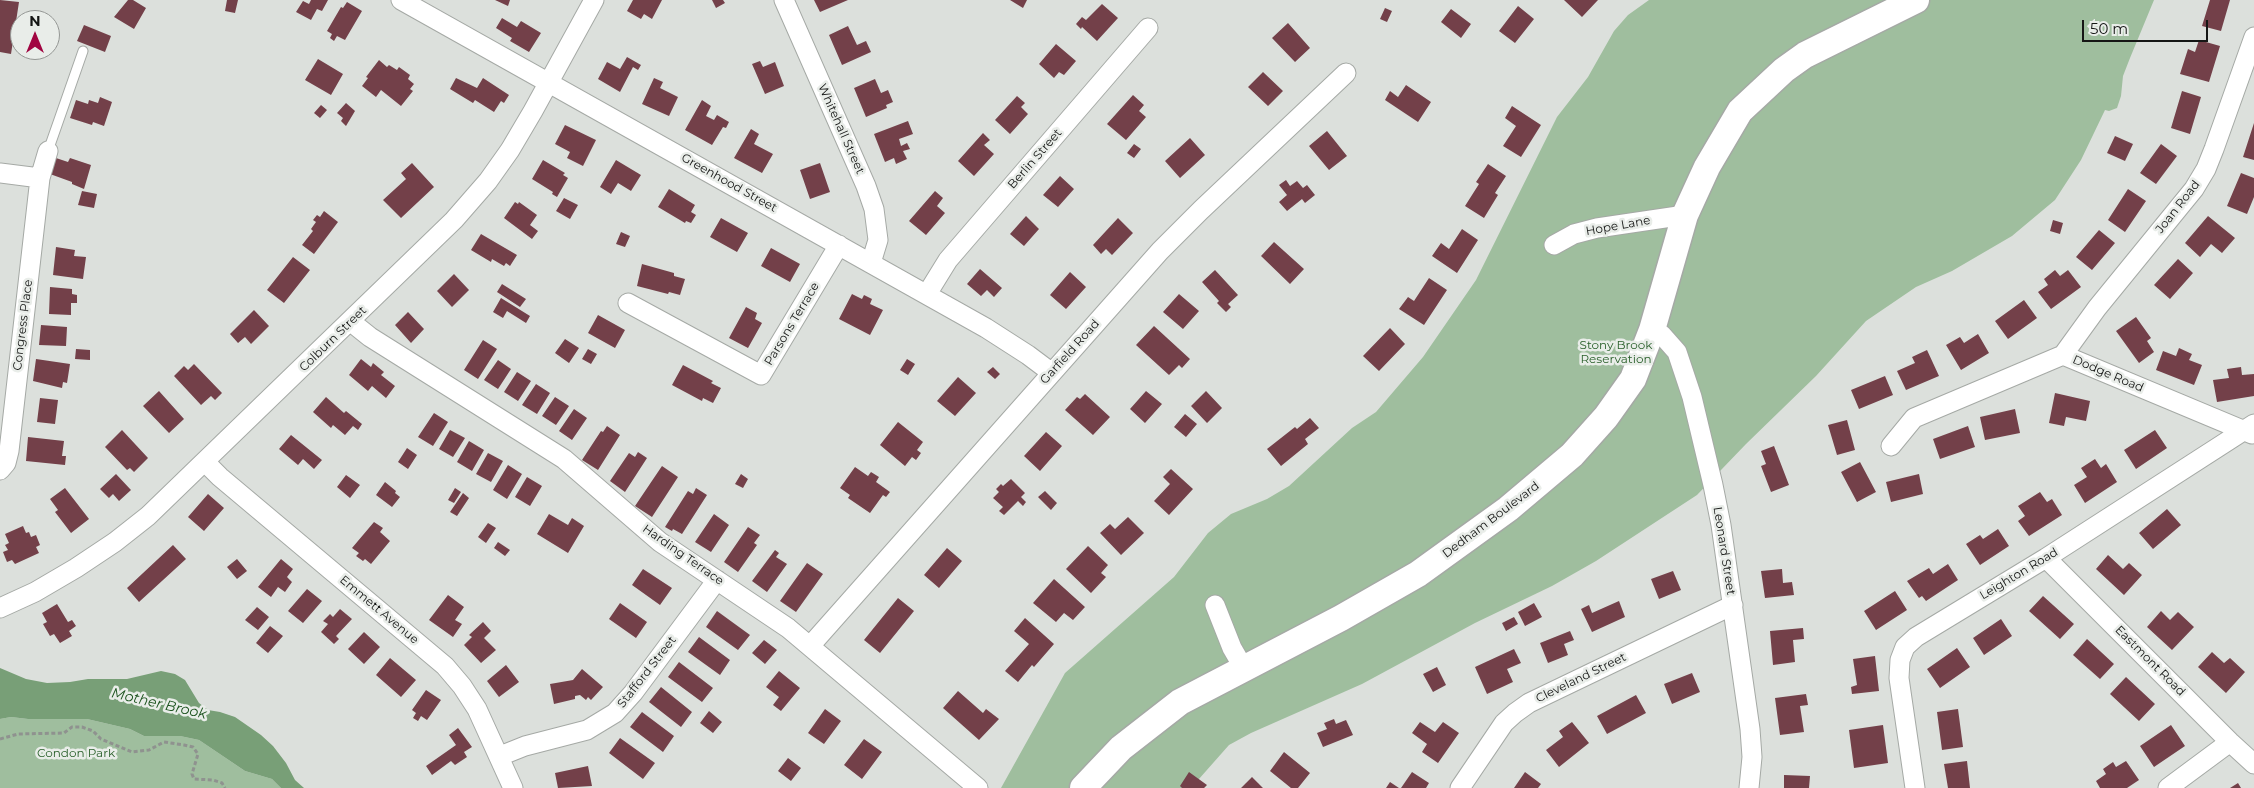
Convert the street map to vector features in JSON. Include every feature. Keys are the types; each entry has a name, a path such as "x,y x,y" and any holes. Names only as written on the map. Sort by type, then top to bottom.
{"main road":[{"name":"Dedham Boulevard","path":"1083,788 1121,748 1158,717 1187,697 1341,618 1418,574 1549,476 1589,438 1633,380 1652,330 1685,215 1708,167 1740,111 1778,75 1805,55 1916,0"}],"street":[{"name":"Greenhood Street","path":"401,0 927,294 1002,337 1052,373"},
{"name":"Colburn Street","path":"0,608 62,577 115,542 148,516 206,462 478,194 510,150 594,0"},
{"name":"Whitehall Street","path":"784,0 872,203 878,230 876,248 871,263"},
{"name":"Berlin Street","path":"927,294 948,260 1148,28"},
{"name":"Joan Road","path":"2063,355 2097,308 2198,182 2214,149 2254,37"},
{"name":"Garfield Road","path":"810,646 1186,224 1346,73"},
{"name":"Congress Place","path":"0,470 6,463 9,451 40,178 48,151"},
{"path":"0,173 40,178"},
{"name":"Hope Lane","path":"1554,245 1574,234 1597,228 1685,215"},
{"name":"Parsons Terrace","path":"628,303 761,375 840,245"},
{"name":"Harding Terrace","path":"350,321 370,337 564,459 660,542 767,613 810,646 978,788"},
{"name":"Leonard Street","path":"1652,330 1667,339 1677,352 1692,398 1721,525 1750,729 1752,757 1750,788"},
{"name":"Dodge Road","path":"1890,446 1914,418 2063,355 2251,430"},
{"name":"Leighton Road","path":"1915,788 1899,678 1900,660 1905,647 1916,637 2251,430"},
{"name":"Emmett Avenue","path":"206,462 220,477 445,666 469,697 500,756 513,788"},
{"name":"Eastmont Road","path":"2046,558 2254,764"},
{"name":"Stafford Street","path":"500,756 525,746 587,730 615,713 633,693 717,580"},
{"path":"1215,605 1232,648 1243,668"},
{"name":"Cleveland Street","path":"1460,788 1504,724 1515,712 1529,703 1733,605"},
{"path":"2168,788 2230,742"}],"lane":[{"path":"48,151 83,51"}],"path":[{"path":"0,739 18,734 64,732 72,727 82,727 93,731 101,739 132,752 149,750 164,742 184,745 193,747 198,754 192,774 194,779 213,780 222,783 225,788"}],"green space":[{"name":"Stony Brook Reservation","path":"1649,0 2154,0 2123,76 2121,96 2117,108 2109,111 2105,110 2081,160 2055,200 2012,236 1952,271 1916,287 1866,321 1816,376 1697,495 1596,561 1552,586 1475,623 1362,684 1251,733 1229,745 1191,788 1001,788 1065,673 1174,577 1208,533 1231,514 1267,499 1289,486 1352,428 1376,412 1423,357 1476,280 1557,117 1588,77 1614,31 1628,15"},
{"name":"Condon Park","path":"11,717 28,719 87,719 130,729 144,736 180,736 199,740 245,771 272,779 281,788 0,788 0,719"}],"water":[{"name":"Mother Brook","path":"0,668 26,679 47,683 88,679 127,679 161,671 175,674 185,680 199,703 208,710 235,717 261,735 273,746 286,763 295,780 304,788 281,788 272,779 245,771 199,740 180,736 144,736 130,729 87,719 28,719 11,717 0,719"}],"building":[{"path":"0,0 19,2 18,10 10,10 10,54 0,52"},
{"path":"128,0 133,0 146,8 134,29 114,17"},
{"path":"227,0 238,0 235,13 225,11"},
{"path":"311,0 328,0 322,11 317,9 311,20 296,12 303,1 309,4"},
{"path":"495,0 510,0 508,6"},
{"path":"633,0 662,0 652,19 644,14 641,19 627,11"},
{"path":"712,0 723,0 725,3 716,8"},
{"path":"814,0 848,0 820,12"},
{"path":"1010,0 1027,0 1023,8"},
{"path":"1564,0 1598,0 1582,17"},
{"path":"2210,0 2230,0 2221,31 2202,26"},
{"path":"347,2 362,11 345,40 337,36 334,41 330,38 332,34 327,31 341,7 343,8"},
{"path":"1102,4 1118,18 1097,41 1076,24 1082,17 1086,20"},
{"path":"1518,6 1534,19 1515,43 1499,31"},
{"path":"1385,8 1392,11 1387,22 1380,19"},
{"path":"1451,9 1471,24 1461,38 1441,22"},
{"path":"502,18 517,27 521,21 541,33 529,52 510,41 512,38 496,28"},
{"path":"1288,23 1310,48 1295,62 1272,38"},
{"path":"84,25 111,36 105,52 77,41"},
{"path":"848,26 857,45 866,41 871,52 842,65 829,35"},
{"path":"2199,40 2220,46 2209,82 2180,74 2188,49 2195,52"},
{"path":"1056,44 1076,61 1064,75 1059,72 1054,78 1039,64"},
{"path":"627,57 641,65 638,70 633,67 620,92 598,79 607,62 620,69"},
{"path":"318,59 343,74 331,95 305,80"},
{"path":"379,60 387,67 389,65 397,70 399,67 410,75 408,79 414,84 410,89 413,91 401,106 381,90 376,97 362,86 368,78 366,77"},
{"path":"760,61 763,67 775,62 784,86 765,94 752,64"},
{"path":"1263,72 1283,91 1268,106 1248,87"},
{"path":"456,78 477,88 483,78 509,95 504,103 501,101 494,112 475,100 473,103 450,89"},
{"path":"654,78 663,82 660,88 678,97 669,116 642,104"},
{"path":"875,79 881,93 888,90 893,102 886,105 887,108 866,117 854,88"},
{"path":"1406,85 1431,102 1418,122 1385,100 1390,91 1398,97"},
{"path":"2182,91 2201,97 2190,134 2171,128"},
{"path":"1133,95 1144,105 1139,111 1146,117 1126,140 1107,124"},
{"path":"1017,96 1025,103 1021,107 1028,114 1010,134 995,120"},
{"path":"100,97 112,102 104,126 93,122 92,125 70,118 76,100 88,104 89,100 98,103"},
{"path":"702,100 711,106 706,116 714,120 717,115 729,122 726,128 723,127 712,145 685,130"},
{"path":"346,103 355,111 346,126 341,121 343,118 337,113"},
{"path":"321,105 327,110 320,118 314,113"},
{"path":"1512,106 1541,125 1521,157 1503,146 1516,126 1505,118"},
{"path":"908,121 913,134 899,139 901,146 907,143 910,149 903,151 907,159 896,164 894,158 885,162 874,134"},
{"path":"2254,123 2254,160 2243,157"},
{"path":"565,125 596,140 583,166 567,158 570,152 555,144"},
{"path":"751,129 759,134 754,144 773,154 762,173 734,158"},
{"path":"1327,131 1347,156 1329,170 1309,146"},
{"path":"983,133 990,140 984,145 994,154 974,176 958,161"},
{"path":"2115,136 2133,144 2125,161 2107,153"},
{"path":"1190,138 1205,155 1180,178 1165,161"},
{"path":"1134,144 1141,149 1134,158 1127,153"},
{"path":"2161,144 2177,156 2156,184 2140,173"},
{"path":"56,158 68,162 70,158 91,165 84,189 72,184 72,182 50,174"},
{"path":"543,160 565,173 563,175 568,178 557,197 552,194 553,192 532,179"},
{"path":"616,160 641,175 631,191 618,183 611,194 600,187"},
{"path":"412,163 434,187 401,218 383,200 406,179 401,173"},
{"path":"820,163 830,192 810,199 800,170"},
{"path":"1488,164 1506,176 1495,193 1498,195 1484,218 1465,206 1479,184 1476,182"},
{"path":"2241,173 2254,178 2254,197 2247,214 2227,206"},
{"path":"1060,176 1074,189 1058,207 1043,195"},
{"path":"1286,180 1290,186 1297,181 1303,188 1307,185 1315,195 1305,203 1302,199 1287,211 1279,202 1287,195 1279,185"},
{"path":"669,189 695,205 691,212 696,215 691,223 686,221 685,223 658,207"},
{"path":"2128,189 2146,201 2125,232 2108,220"},
{"path":"82,191 97,194 94,208 78,205"},
{"path":"935,191 943,198 937,206 945,213 926,235 909,221"},
{"path":"564,198 578,205 570,219 556,211"},
{"path":"515,202 518,204 519,202 537,215 530,225 538,231 532,239 504,218"},
{"path":"324,211 338,222 314,254 302,245 313,231 311,229 316,222 313,220 317,215 320,217"},
{"path":"1026,216 1039,229 1024,246 1010,234"},
{"path":"2208,216 2235,238 2222,253 2211,244 2200,257 2185,243"},
{"path":"721,218 748,233 737,252 710,237"},
{"path":"1118,218 1133,233 1112,255 1106,249 1101,254 1093,245"},
{"path":"2053,220 2063,223 2060,234 2050,231"},
{"path":"1462,229 1478,240 1457,273 1432,256 1441,243 1449,249"},
{"path":"2099,230 2115,243 2092,270 2076,257"},
{"path":"621,232 630,236 625,247 616,244"},
{"path":"481,234 517,255 510,266 506,263 504,266 492,259 491,262 471,250"},
{"path":"1274,242 1304,269 1290,284 1261,256"},
{"path":"56,247 75,250 74,256 86,257 83,279 53,275"},
{"path":"771,248 800,264 790,282 761,266"},
{"path":"293,257 310,270 284,303 267,290"},
{"path":"2178,259 2193,273 2170,299 2154,285"},
{"path":"642,264 674,273 674,276 685,279 680,295 637,286"},
{"path":"980,269 1002,288 994,297 987,290 981,296 967,284"},
{"path":"1215,270 1238,295 1228,304 1231,307 1226,312 1202,282"},
{"path":"2055,270 2060,276 2068,270 2081,287 2051,309 2038,292 2048,285 2044,279"},
{"path":"1070,272 1086,287 1066,309 1050,295"},
{"path":"454,274 469,290 452,307 437,291"},
{"path":"1429,278 1447,290 1424,325 1399,309 1408,297 1414,301"},
{"path":"502,284 526,299 520,307 497,292"},
{"path":"50,287 72,289 72,294 77,295 77,303 71,303 71,315 49,314"},
{"path":"852,294 862,299 864,295 872,299 870,304 883,310 870,335 839,319"},
{"path":"1179,294 1199,311 1183,329 1163,312"},
{"path":"501,298 530,316 526,323 507,311 503,318 493,312"},
{"path":"2024,300 2037,318 2008,339 1995,321"},
{"path":"746,307 757,313 755,319 762,323 748,348 729,338"},
{"path":"254,310 269,326 251,344 245,337 238,343 230,334"},
{"path":"408,312 424,329 411,343 395,325"},
{"path":"598,315 625,330 615,348 588,333"},
{"path":"2136,317 2151,338 2147,341 2154,352 2139,363 2116,331"},
{"path":"41,325 67,327 66,346 39,345"},
{"path":"1154,326 1190,359 1182,368 1179,365 1169,375 1136,345"},
{"path":"1390,328 1405,344 1379,371 1363,356"},
{"path":"1978,334 1989,353 1961,370 1946,345 1960,337 1964,343"},
{"path":"565,339 579,348 569,363 555,353"},
{"path":"483,340 497,349 478,379 464,370"},
{"path":"2179,348 2192,354 2189,360 2202,365 2194,385 2156,370 2163,351 2176,356"},
{"path":"76,349 90,350 90,360 75,359"},
{"path":"588,349 597,354 591,364 582,359"},
{"path":"1927,350 1939,376 1906,390 1897,371 1915,363 1912,357"},
{"path":"36,359 70,364 67,383 63,382 62,388 33,381"},
{"path":"361,359 371,367 373,363 384,372 381,375 395,386 386,398 372,386 368,391 349,375"},
{"path":"907,359 915,364 908,375 900,370"},
{"path":"498,360 511,369 498,389 484,380"},
{"path":"194,364 222,393 215,400 211,396 201,405 174,376 184,366 188,370"},
{"path":"683,365 713,381 711,383 721,388 713,403 703,398 702,401 672,385"},
{"path":"993,367 1000,374 995,379 987,372"},
{"path":"2241,367 2242,375 2254,374 2254,396 2217,402 2213,380 2229,378 2227,369"},
{"path":"517,372 531,381 518,401 504,392"},
{"path":"1885,376 1893,395 1859,409 1851,390"},
{"path":"958,377 976,393 955,416 937,401"},
{"path":"536,384 550,393 537,414 522,405"},
{"path":"159,391 184,419 169,433 143,406"},
{"path":"1146,391 1162,404 1145,423 1130,409"},
{"path":"1206,391 1222,408 1207,423 1191,406"},
{"path":"2055,393 2090,401 2086,421 2066,417 2064,426 2049,423"},
{"path":"1085,394 1110,417 1093,435 1065,410 1077,397 1080,399"},
{"path":"326,397 344,413 346,411 362,424 358,430 353,426 345,435 333,425 331,428 313,412"},
{"path":"555,397 569,406 556,425 542,416"},
{"path":"40,398 58,400 55,424 37,422"},
{"path":"574,409 587,418 572,440 559,431"},
{"path":"2015,409 2020,433 1985,440 1980,417"},
{"path":"434,413 448,422 433,446 418,437"},
{"path":"1185,414 1197,424 1186,437 1174,427"},
{"path":"1310,418 1319,428 1305,439 1308,444 1281,466 1267,449"},
{"path":"1847,420 1855,450 1837,455 1828,425"},
{"path":"898,422 923,442 917,450 921,453 916,460 912,457 905,466 880,445"},
{"path":"607,426 620,435 598,470 582,460 601,431 603,432"},
{"path":"1968,426 1975,447 1940,459 1933,439"},
{"path":"122,430 148,458 134,472 130,468 127,470 105,447"},
{"path":"450,430 465,438 453,457 439,449"},
{"path":"2155,430 2167,448 2136,469 2124,450"},
{"path":"1046,432 1062,446 1040,471 1024,456"},
{"path":"291,435 322,460 314,469 303,459 298,465 279,449"},
{"path":"28,437 64,441 62,456 66,456 65,465 26,461"},
{"path":"469,441 484,450 472,471 457,462"},
{"path":"1774,446 1789,485 1771,492 1761,466 1766,464 1761,451"},
{"path":"407,448 417,455 408,469 398,462"},
{"path":"638,452 647,458 625,492 610,481 629,453 635,457"},
{"path":"488,453 503,461 491,482 476,474"},
{"path":"2095,459 2101,468 2106,464 2117,482 2085,503 2074,485 2087,477 2081,468"},
{"path":"1860,462 1876,492 1857,502 1841,472"},
{"path":"508,465 522,474 507,499 493,490"},
{"path":"662,466 678,477 652,517 635,506"},
{"path":"855,467 868,476 871,472 879,477 876,482 890,492 886,497 883,495 870,513 848,498 850,495 840,488"},
{"path":"1171,469 1193,489 1169,515 1154,501 1170,484 1163,477"},
{"path":"116,474 131,490 119,501 113,494 109,498 100,489"},
{"path":"741,474 748,479 743,488 735,484"},
{"path":"1919,474 1923,494 1891,502 1886,482"},
{"path":"346,475 360,485 350,498 337,487"},
{"path":"527,477 542,486 530,506 515,497"},
{"path":"1011,479 1025,493 1021,497 1026,502 1023,506 1018,501 1004,515 999,511 1003,507 993,498 999,492 996,489"},
{"path":"385,482 400,497 392,507 376,495"},
{"path":"65,488 89,519 71,533 55,512 58,510 50,499"},
{"path":"455,488 461,492 454,503 448,500"},
{"path":"696,488 707,495 682,534 665,527 688,491 693,494"},
{"path":"1045,491 1057,503 1051,510 1038,497"},
{"path":"2040,492 2047,502 2052,499 2062,515 2029,536 2018,521 2025,516 2018,506"},
{"path":"463,493 469,498 457,516 450,512"},
{"path":"208,494 224,508 204,531 188,517"},
{"path":"2167,509 2181,525 2153,549 2139,533"},
{"path":"549,514 568,525 572,518 584,526 568,553 537,534"},
{"path":"714,514 729,525 711,552 695,542"},
{"path":"1128,517 1144,533 1121,555 1100,533 1110,524 1115,529"},
{"path":"374,522 383,528 380,532 390,541 371,564 365,559 363,561 356,556 359,553 352,548"},
{"path":"488,523 496,528 486,543 478,537"},
{"path":"23,526 26,533 29,532 31,537 36,535 40,545 36,547 39,553 15,564 12,560 7,562 3,552 8,550 5,545 9,543 5,534"},
{"path":"748,527 760,535 754,543 757,545 738,572 724,562"},
{"path":"1998,529 2009,546 1980,565 1966,544 1980,535 1983,539"},
{"path":"498,542 510,550 505,556 494,548"},
{"path":"173,545 186,559 139,602 127,588"},
{"path":"1088,546 1108,565 1101,573 1106,577 1091,593 1066,569"},
{"path":"947,548 962,561 939,588 924,575"},
{"path":"775,550 779,553 776,557 787,564 767,592 752,581"},
{"path":"2108,555 2123,569 2129,563 2142,575 2124,595 2096,569"},
{"path":"237,559 247,571 237,579 227,567"},
{"path":"281,559 293,569 287,577 292,582 285,592 278,587 271,597 258,587"},
{"path":"807,563 823,574 796,612 780,601"},
{"path":"1948,564 1958,580 1926,601 1922,596 1919,598 1907,581 1929,568 1933,574"},
{"path":"643,569 672,588 660,605 632,585"},
{"path":"1782,569 1783,583 1792,582 1794,595 1765,598 1761,571"},
{"path":"1673,571 1681,590 1659,599 1651,579"},
{"path":"1054,579 1085,607 1073,620 1064,613 1056,622 1033,603"},
{"path":"307,589 322,601 303,623 288,611"},
{"path":"1895,591 1907,610 1876,630 1864,611"},
{"path":"448,595 464,607 455,620 462,624 453,637 429,620"},
{"path":"2043,596 2074,624 2060,639 2029,611"},
{"path":"898,598 914,611 880,653 864,640"},
{"path":"1619,601 1625,617 1592,632 1581,609 1589,605 1592,613"},
{"path":"620,603 647,622 636,638 609,619"},
{"path":"1534,603 1542,617 1525,626 1518,612"},
{"path":"57,604 68,622 72,620 76,626 69,631 72,636 60,643 54,634 50,636 43,624 47,622 42,613"},
{"path":"257,607 269,617 258,630 245,620"},
{"path":"340,609 352,619 336,636 339,639 334,644 321,632 328,624 323,621 330,614 333,617"},
{"path":"717,611 750,635 738,650 706,627"},
{"path":"2161,611 2170,620 2178,612 2194,627 2172,650 2147,627"},
{"path":"1514,617 1518,624 1506,631 1502,623"},
{"path":"1025,618 1054,644 1034,667 1032,665 1018,682 1005,671 1029,644 1014,631"},
{"path":"2001,619 2012,636 1984,655 1973,638"},
{"path":"483,622 491,631 484,638 496,650 481,663 464,645 472,637 469,635"},
{"path":"270,626 283,636 268,653 256,643"},
{"path":"1803,628 1804,639 1793,640 1795,662 1773,665 1770,631"},
{"path":"1570,631 1574,640 1564,644 1568,655 1548,663 1540,643"},
{"path":"364,632 380,647 364,664 348,649"},
{"path":"699,637 730,660 720,675 688,652"},
{"path":"2087,639 2114,664 2100,679 2073,655"},
{"path":"764,640 777,650 765,664 752,653"},
{"path":"1957,648 1970,667 1940,688 1927,669"},
{"path":"1514,649 1521,663 1507,669 1513,682 1487,694 1475,667"},
{"path":"2212,652 2224,663 2230,658 2245,672 2226,693 2198,667"},
{"path":"1875,656 1879,691 1852,694 1851,687 1857,685 1853,659"},
{"path":"390,658 416,680 401,697 376,675"},
{"path":"679,662 713,688 702,702 668,677"},
{"path":"506,665 519,682 499,697 487,681"},
{"path":"1437,667 1446,685 1433,692 1423,674"},
{"path":"582,669 603,687 591,700 588,697 586,700 580,695 575,696 575,699 554,704 550,684 573,680"},
{"path":"779,671 800,688 781,711 773,705 779,697 766,687"},
{"path":"1692,673 1700,692 1672,704 1664,684"},
{"path":"2126,677 2155,704 2139,721 2110,694"},
{"path":"661,687 692,712 681,727 649,702"},
{"path":"426,690 441,700 427,720 421,716 418,721 413,718 416,713 412,710"},
{"path":"958,691 983,713 986,709 999,719 979,740 943,708"},
{"path":"1806,694 1808,705 1800,706 1804,732 1780,735 1775,698"},
{"path":"1636,695 1646,713 1607,734 1597,716"},
{"path":"825,709 841,721 824,744 808,733"},
{"path":"1958,709 1963,747 1942,750 1937,712"},
{"path":"709,711 722,722 713,733 700,723"},
{"path":"642,712 674,736 663,752 630,727"},
{"path":"1334,719 1336,724 1346,720 1353,735 1323,747 1317,733 1327,729 1324,723"},
{"path":"1420,722 1435,732 1443,722 1459,733 1438,763 1422,752 1427,744 1412,733"},
{"path":"1572,722 1589,743 1559,767 1546,750 1563,737 1559,731"},
{"path":"1883,725 1888,763 1854,768 1849,730"},
{"path":"2171,725 2185,746 2154,767 2140,746"},
{"path":"458,728 472,747 464,752 467,757 455,765 451,761 432,775 426,766 456,745 449,735"},
{"path":"620,738 655,763 643,779 609,753"},
{"path":"864,739 882,752 862,779 844,765"},
{"path":"1284,752 1310,773 1298,788 1291,788 1270,771"},
{"path":"788,758 801,768 791,781 778,771"},
{"path":"1967,761 1970,788 1948,788 1944,764"},
{"path":"2126,761 2139,780 2127,788 2100,788 2096,781 2106,774 2103,769 2113,762 2116,767"},
{"path":"588,766 592,786 558,788 555,773"},
{"path":"1189,772 1207,785 1204,788 1182,788 1180,786"},
{"path":"1412,772 1429,783 1426,788 1401,788"},
{"path":"1525,772 1541,784 1538,788 1514,788"},
{"path":"1784,775 1810,776 1809,788 1784,788"},
{"path":"1252,777 1263,788 1241,788"},
{"path":"1390,782 1399,788 1386,788"},
{"path":"2238,783 2241,788 2230,788"}]}
